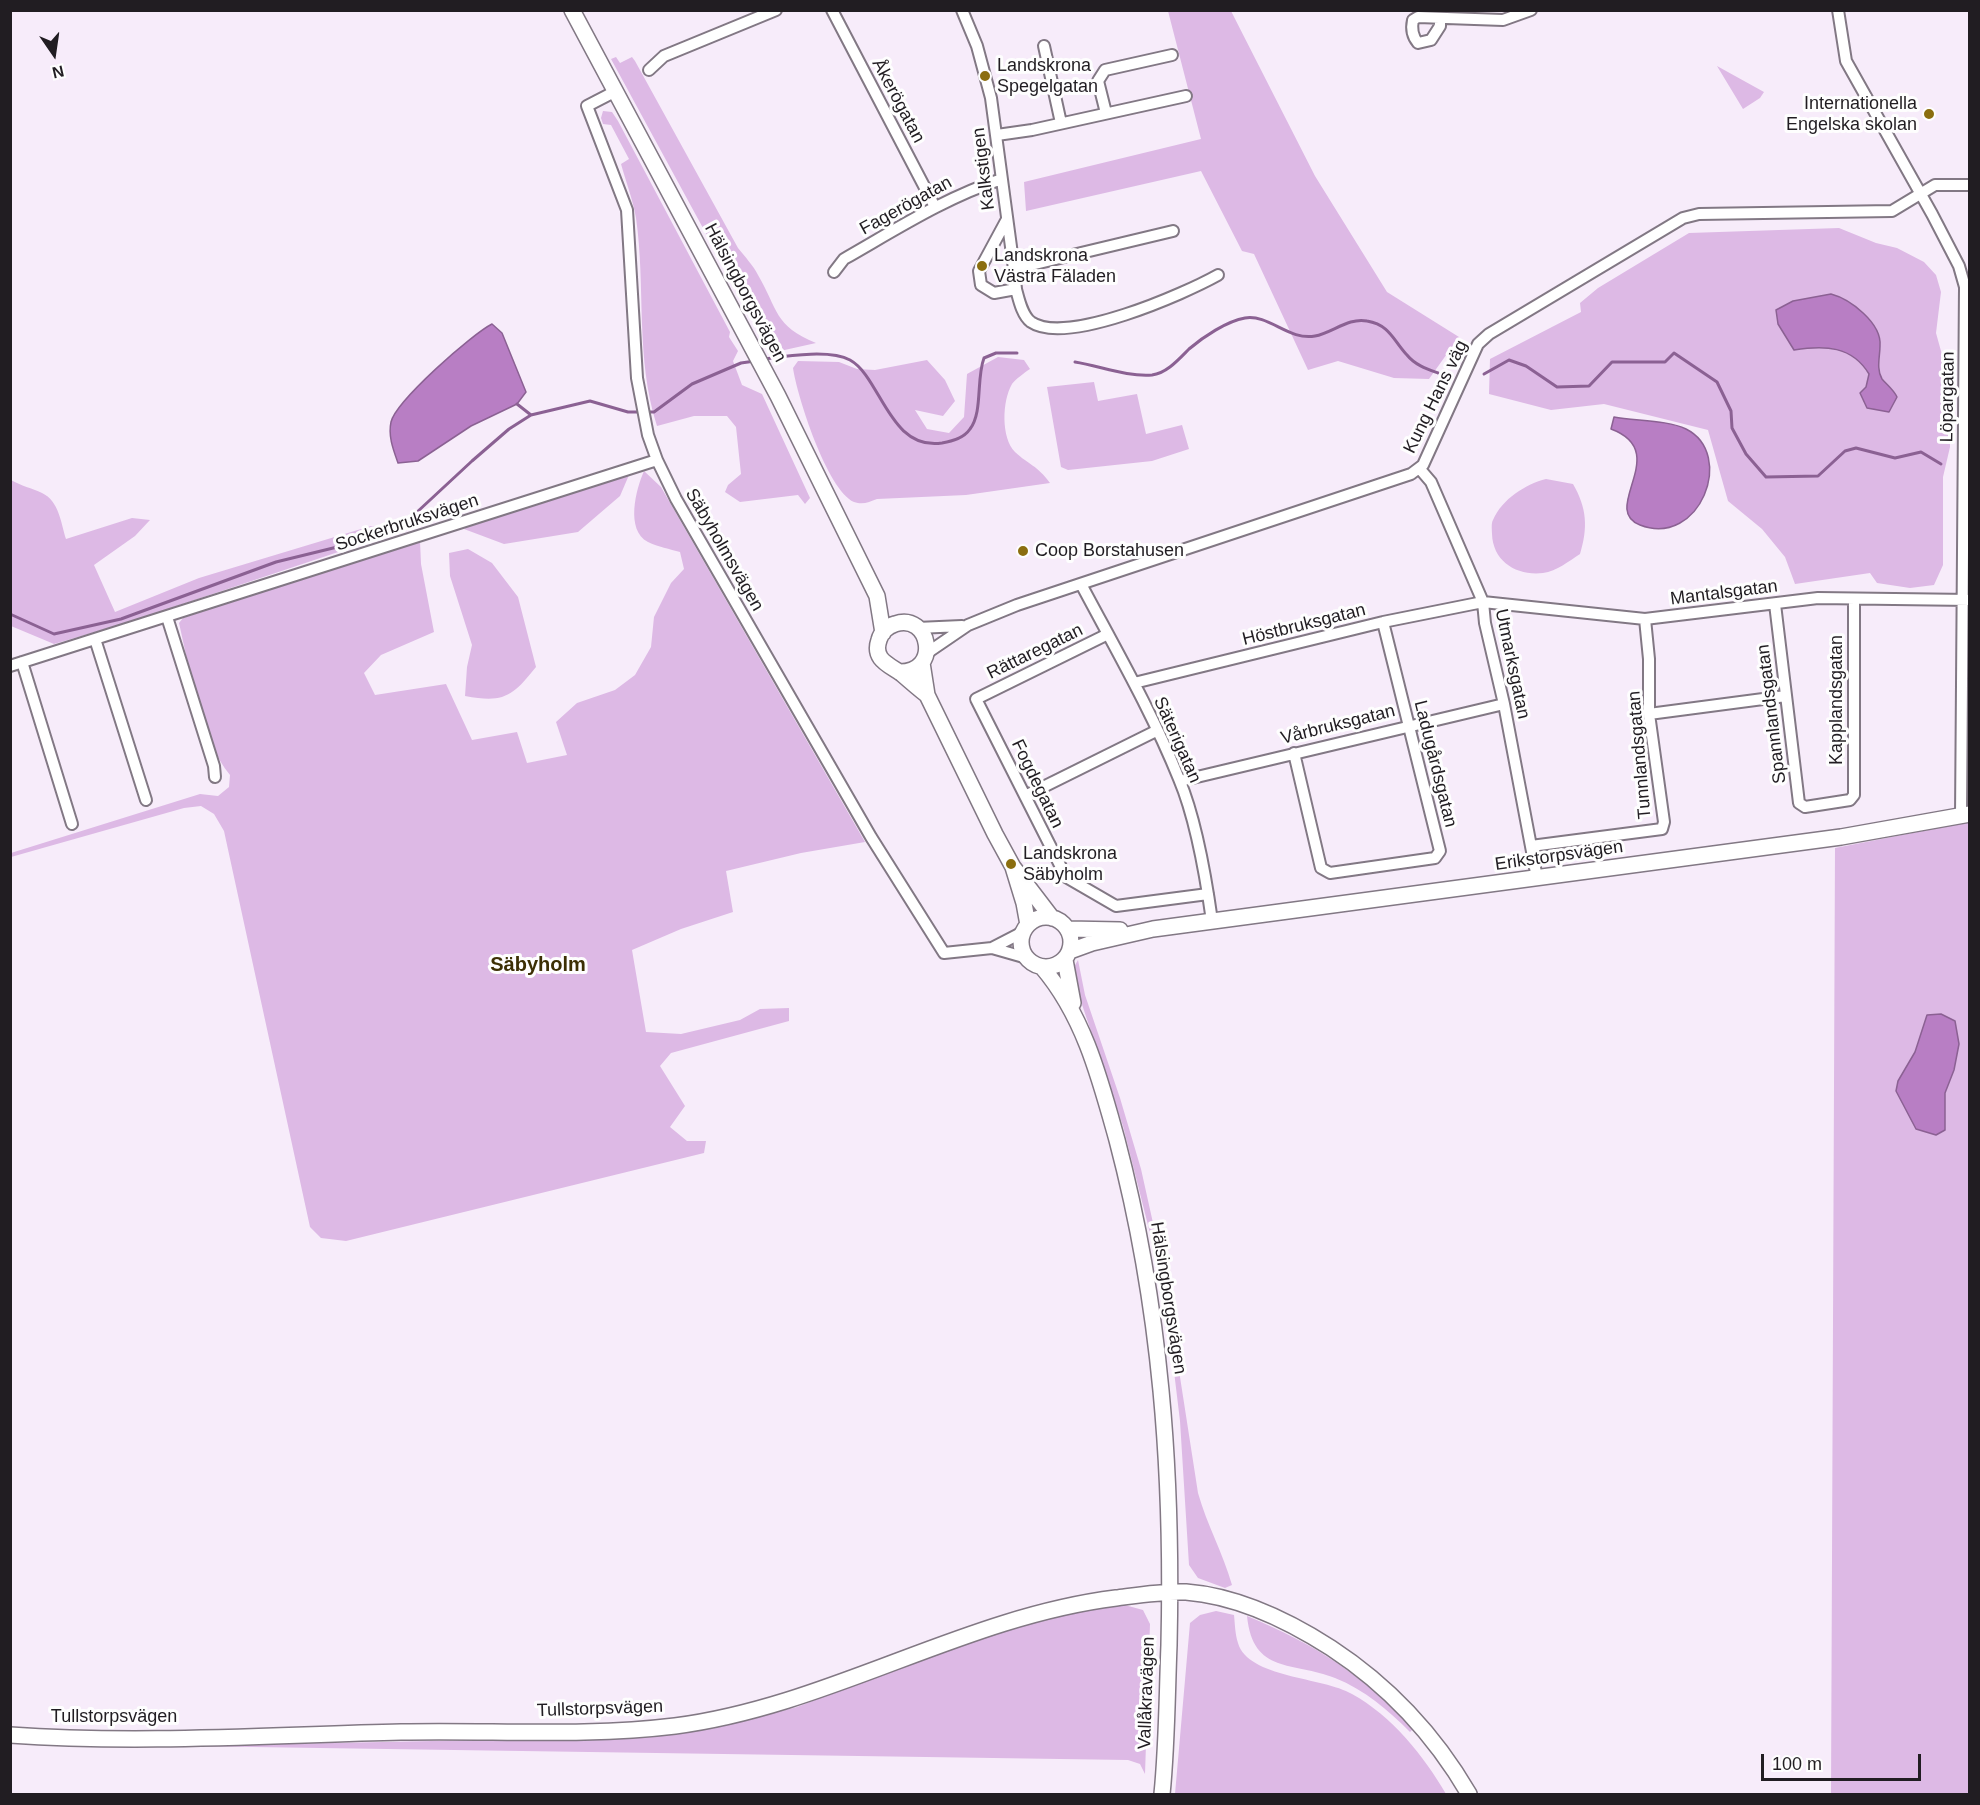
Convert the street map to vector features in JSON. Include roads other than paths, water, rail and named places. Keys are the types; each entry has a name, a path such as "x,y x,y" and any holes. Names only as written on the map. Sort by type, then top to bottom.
{"main road":[{"name":"Hälsingborgsvägen","path":"572,10 778,396 877,596 883,633"},
{"name":"Hälsingborgsvägen","path":"877,596 910,625"},
{"path":"927,695 899,672 887,667 880,657 878,644 883,633 892,625 910,625 926,639 924,658 927,695 1013,867 1024,903 1026,929 1021,943 1027,958 1042,967 1054,966 1067,955 1071,940 1068,929 1052,918 1013,867"},
{"path":"899,672 912,670 924,658"},
{"name":"Erikstorpsvägen","path":"1067,955 1092,943 1153,929 1841,837 1965,815"},
{"path":"1026,929 1039,918 1052,918"},
{"name":"Erikstorpsvägen","path":"1068,929 1153,929"},
{"name":"Hälsingborgsvägen","path":"1067,955 1077,1018 1105,1097 1148,1279 1167,1449 1170,1592"},
{"name":"Hälsingborgsvägen","path":"1042,967 1077,1018"},
{"name":"Tullstorpsvägen","path":"10,1735 111,1738 458,1731 557,1732 673,1726 784,1703 1026,1615 1084,1602 1170,1592 1209,1597 1281,1620 1355,1664 1393,1695 1435,1742 1469,1794"},
{"name":"Vallåkravägen","path":"1162,1794 1170,1592"}],"street":[{"path":"649,70 664,56 776,10"},
{"name":"Åkerögatan","path":"832,10 935,207"},
{"path":"1440,18 1503,20 1531,10"},
{"name":"Löpargatan","path":"1838,10 1846,60 1921,193 1962,275 1968,320 1965,815"},
{"name":"Kalkstigen","path":"966,12 986,76 997,135 1016,289 990,292 981,285 979,276 1006,221"},
{"path":"1044,46 1061,123"},
{"path":"1106,113 1098,81 1106,70 1172,55"},
{"name":"Säbyholmsvägen","path":"616,91 587,106 627,210 637,378 648,435 675,499 871,837 944,953 992,948 1027,958"},
{"path":"997,135 1186,96"},
{"name":"Fagerögatan","path":"834,272 844,259 935,207 975,188 1002,179"},
{"name":"Kung Hans väg","path":"924,658 968,625 1081,584 1411,474 1424,465 1478,344 1489,334 1683,218 1699,214 1892,211 1935,185 1970,185"},
{"path":"1014,268 1173,231"},
{"path":"1016,289 1028,320 1037,325 1059,328 1129,314 1161,303 1218,275"},
{"name":"Sockerbruksvägen","path":"72,824 16,664 657,460"},
{"name":"Utmarksgatan","path":"1419,468 1431,482 1483,602 1485,623 1504,704 1537,878"},
{"name":"Säterigatan","path":"1081,584 1134,683 1180,781 1209,894 1212,921"},
{"name":"Mantalsgatan","path":"1483,602 1645,619 1818,598 1967,599"},
{"name":"Kapplandsgatan","path":"1850,800 1854,795 1854,599"},
{"name":"Höstbruksgatan","path":"1134,683 1383,622 1483,602"},
{"name":"Spannlandsgatan","path":"1775,604 1799,803 1805,807 1850,800"},
{"path":"167,617 214,766 214,777"},
{"name":"Tunnlandsgatan","path":"1531,846 1662,829 1664,822 1649,714 1649,658 1645,619"},
{"name":"Ladugårdsgatan","path":"1294,753 1321,868 1330,873 1435,858 1440,851 1383,622"},
{"name":"Kung Hans väg","path":"910,625 968,625"},
{"name":"Rättaregatan","path":"976,699 1108,634"},
{"path":"95,639 146,800"},
{"path":"1649,714 1786,696"},
{"name":"Fogdegatan","path":"976,699 1066,877 1116,906 1209,894"},
{"name":"Vårbruksgatan","path":"1180,781 1407,725 1504,704"},
{"path":"1025,796 1156,731"},
{"name":"Säbyholmsvägen","path":"992,948 1026,929"}],"waterway":[{"path":"1075,362 1123,373 1152,375 1168,369 1208,335 1223,326 1245,318 1262,320 1296,335 1306,336 1315,336 1360,320 1381,326 1410,358 1421,366 1438,373"},
{"path":"764,359 820,354 850,360 861,369 898,425 910,436 924,442 942,443 961,437 968,432 974,422 984,358 996,353 1017,353"},
{"path":"1484,374 1509,360 1526,366 1557,387 1589,386 1612,362 1665,362 1674,353 1717,382 1731,411 1732,428 1746,454 1766,477 1818,476 1845,451 1856,448 1895,458 1921,452 1941,464"},
{"path":"10,614 54,634 121,619 276,562 374,538 416,513 509,429 531,415 590,401 628,412 654,412 692,384 741,363 755,361"},
{"path":"517,404 531,415"}],"place":[{"name":"Landskrona Spegelgatan","path":"985,76"},
{"name":"Internationella Engelska skolan","path":"1929,114"},
{"name":"Landskrona Västra Fäladen","path":"982,266"},
{"name":"Coop Borstahusen","path":"1023,551"},
{"name":"Landskrona Säbyholm","path":"1011,864"}],"district":[{"name":"Säbyholm","path":"538,965"}]}
